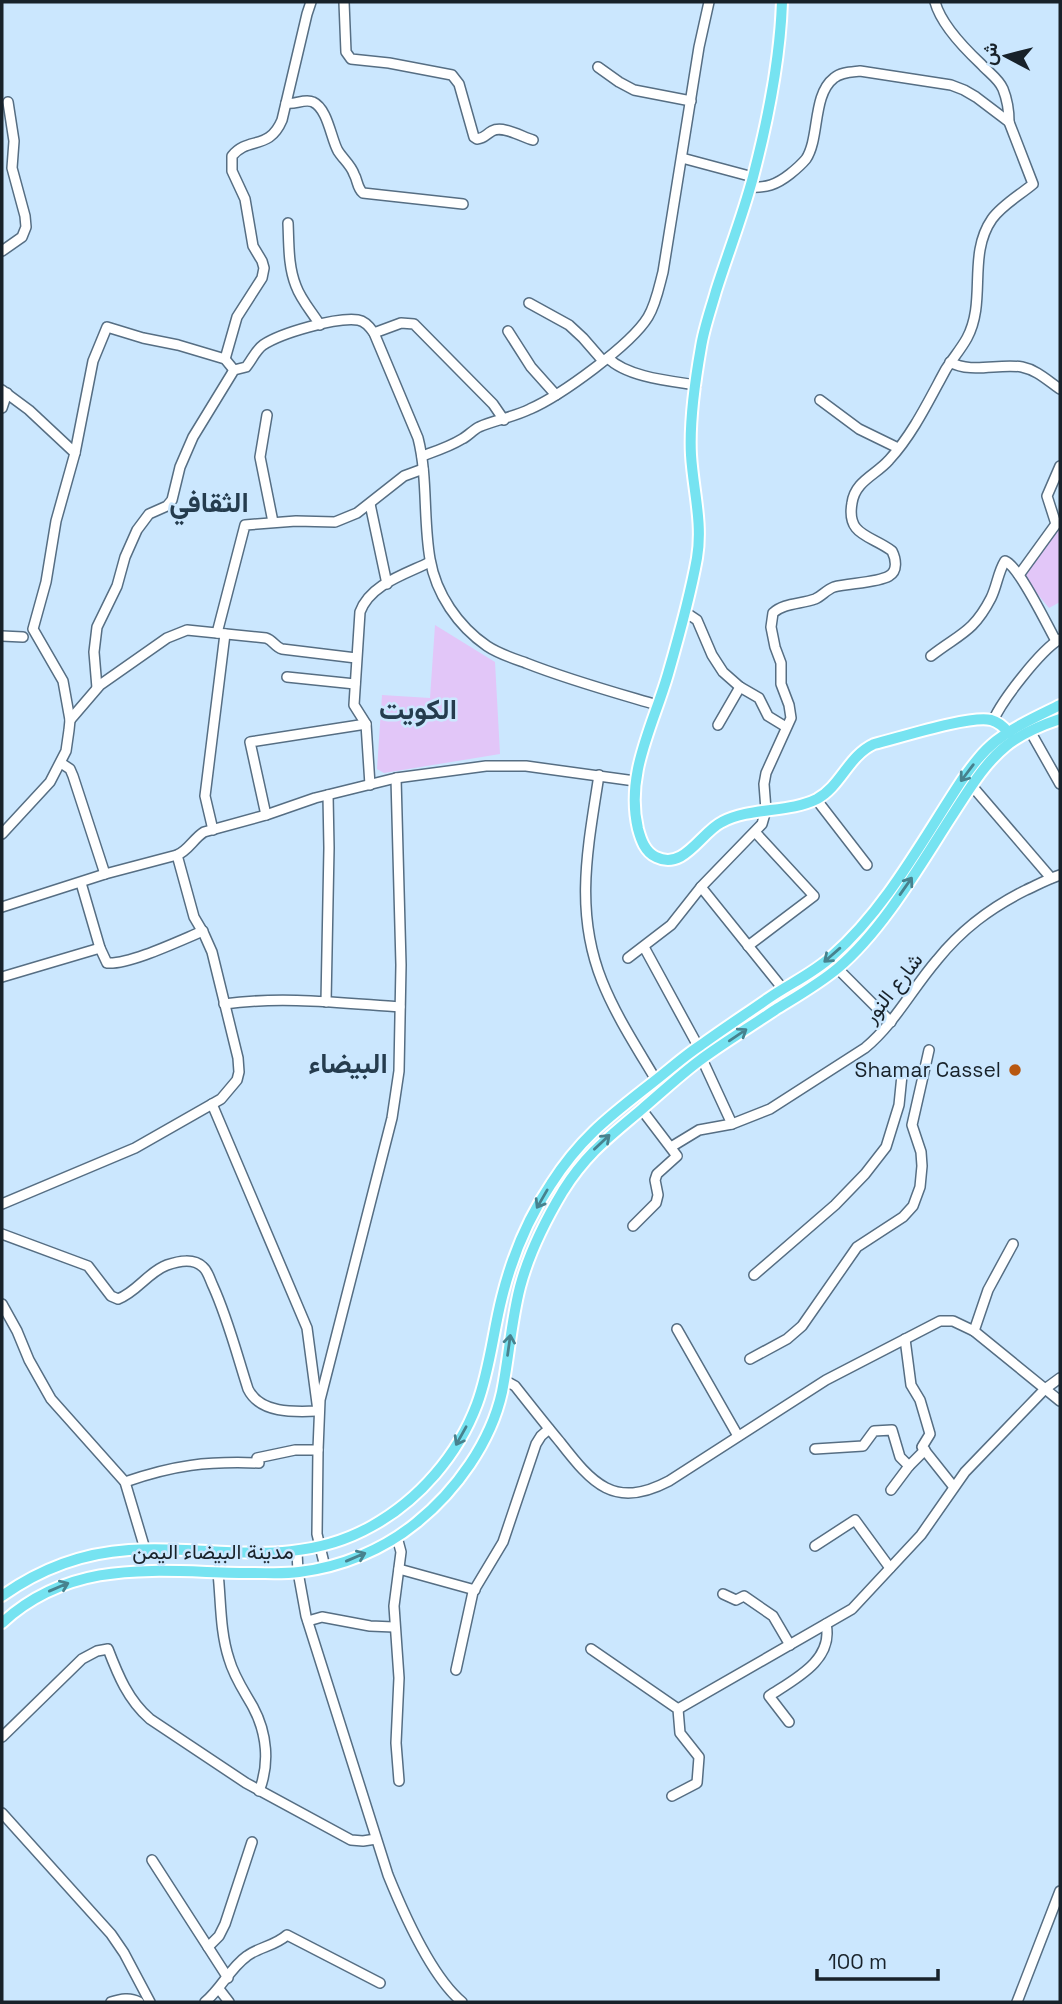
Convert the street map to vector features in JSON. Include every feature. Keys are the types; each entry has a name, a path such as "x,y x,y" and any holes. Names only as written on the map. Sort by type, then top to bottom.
{"main road":[{"path":"782,2 776,68 751,182 704,332 696,384 691,453 699,539 685,611 639,757 635,781 636,817 642,843 652,856 665,860 679,858 721,822 816,799 829,789 854,758 874,744 947,725 980,720 1002,725 1009,733"},
{"name":"مدينة البيضاء اليمن","path":"2,1596 44,1571 77,1558 109,1552 145,1549 297,1552 320,1548 372,1526 409,1500 442,1465 475,1409 510,1270 538,1204 572,1153 609,1116 698,1046 831,958 876,911 962,780 988,749 1029,720 1060,705"},
{"name":"مدينة البيضاء اليمن","path":"4,1618 56,1588 95,1575 135,1570 298,1572 326,1567 361,1556 397,1537 426,1514 455,1485 489,1427 499,1404 521,1283 545,1224 563,1191 588,1157 608,1136 702,1059 838,969 875,930 986,766 1003,748 1030,731 1060,719"},
{"path":"485,1376 504,1380"}],"street":[{"path":"225,359 237,317 255,292 264,268 253,246 245,200 232,171 232,156 239,149 274,135 282,120 311,2"},
{"path":"344,2 346,52 351,59 389,62 452,75 459,84 474,137 485,138 492,131 500,130 533,141"},
{"path":"422,456 445,449 477,428 504,420 555,395 605,359 648,319 663,272 699,47 709,2"},
{"path":"628,958 671,925 701,887 762,824 766,810 765,779 790,723 790,712 781,684 781,663 771,627 773,613 778,608 812,600 833,588 890,576 892,573 895,564 892,551 852,524 852,499 856,489 886,463 914,426 950,362 968,337 975,317 979,254 988,225 998,212 1032,184 1009,122 1002,87 945,23 935,2"},
{"path":"598,67 634,90 691,102"},
{"path":"682,158 764,188 773,186 806,159 826,87 834,77 860,71 951,85 976,97 1009,122"},
{"path":"286,103 310,101 318,105 331,130 336,148 352,169 358,188 363,193 463,204"},
{"path":"2,251 22,237 26,227 12,168 14,141 8,102"},
{"path":"288,223 293,277 299,293 320,325"},
{"path":"529,303 569,325 605,359 616,365 651,377 696,384"},
{"path":"97,688 94,652 97,627 117,586 125,557 137,530 149,514 167,506 172,500 186,451 234,370 246,367 265,344 288,333 357,320 365,322 374,333 415,429 422,456 430,562 441,592 457,619 486,645 509,658 657,705"},
{"path":"374,333 401,323 414,324 469,379 504,420"},
{"path":"2,834 50,782 66,751 70,720 65,690 60,673 33,629 46,582 56,521 75,453 93,361 107,327 225,359 234,370"},
{"path":"508,331 531,366 555,395"},
{"path":"950,362 960,367 1007,365 1025,368 1060,389"},
{"path":"2,408 4,392 29,410 75,453"},
{"path":"820,400 859,429 898,448"},
{"path":"267,415 260,457 273,523"},
{"path":"1019,575 1058,524 1047,496 1060,466"},
{"path":"213,830 205,796 221,633 246,524 335,522 348,518 404,476 423,469"},
{"path":"370,504 387,584"},
{"path":"931,656 944,645 962,636 982,616 993,594 1003,563 1005,561 1012,564 1058,640 1047,648 1002,704 993,721"},
{"path":"370,785 366,724 354,705 359,623 363,604 375,590 430,562"},
{"path":"685,611 697,621 719,668 740,687 759,698 768,716 786,727"},
{"path":"70,720 97,688 121,668 167,638 187,630 266,638 282,649 356,658"},
{"path":"2,636 23,637"},
{"path":"287,677 355,684"},
{"path":"718,725 740,687"},
{"path":"266,815 250,741 366,724"},
{"path":"1030,731 1060,784"},
{"path":"61,763 70,769 105,874"},
{"path":"2,907 105,874 177,855 199,836 213,830 328,795 397,778 486,766 526,766 635,781"},
{"path":"599,775 585,874 588,929 606,990 663,1090"},
{"path":"318,1411 395,1105 399,1071 400,1007 397,778"},
{"path":"972,786 1056,876"},
{"path":"326,1002 328,795"},
{"path":"816,799 867,865"},
{"path":"748,946 814,896 755,832"},
{"path":"2,1204 123,1153 212,1104 227,1093 237,1080 238,1058 212,952 191,909 177,855"},
{"name":"شارع النور","path":"671,1147 694,1132 732,1124 770,1109 865,1048 891,1022 936,960 961,933 992,908 1056,876"},
{"path":"81,883 100,948 105,961 111,964 148,953 203,931"},
{"path":"701,887 783,989"},
{"path":"644,947 698,1046"},
{"path":"2,977 100,948"},
{"path":"838,969 891,1022"},
{"path":"224,1004 281,1000 400,1007"},
{"path":"750,1359 786,1339 802,1326 857,1247 903,1217 913,1206 920,1186 922,1166 921,1152 912,1125 929,1050"},
{"path":"702,1059 732,1124"},
{"path":"754,1275 835,1205 886,1147 900,1105 902,1075"},
{"path":"212,1104 307,1328 318,1411 317,1534 326,1567"},
{"path":"633,1226 656,1203 658,1195 655,1177 677,1156 642,1110"},
{"path":"2,1234 88,1265 111,1296 118,1298 167,1265 186,1261 200,1264 206,1269 217,1294 254,1400 278,1409 318,1411"},
{"path":"974,1331 988,1290 1013,1244"},
{"path":"2,1304 51,1399 125,1482 145,1549"},
{"path":"504,1380 515,1386 594,1482 609,1490 626,1492 662,1485 833,1376 940,1321 953,1321 974,1331 1060,1401"},
{"path":"677,1329 738,1436"},
{"path":"905,1339 911,1385 920,1401 930,1434 922,1447 953,1486"},
{"path":"678,1709 852,1609 921,1535 965,1472 1045,1389 1060,1378"},
{"path":"456,1670 475,1590 500,1549 536,1444 549,1429"},
{"path":"815,1449 863,1446 874,1431 892,1430 900,1457 909,1466"},
{"path":"125,1482 175,1467 208,1463 258,1463 257,1458 295,1450 318,1450"},
{"path":"891,1490 925,1450"},
{"path":"815,1546 855,1520 890,1568"},
{"path":"397,1537 401,1548 394,1606 399,1678 396,1743 399,1780"},
{"path":"297,1552 298,1572 308,1621 376,1839 394,1888 430,1960 445,1984 462,2002"},
{"path":"399,1569 475,1590"},
{"path":"218,1573 226,1652 235,1677 256,1713 266,1747 266,1769 259,1791"},
{"path":"723,1594 736,1600 744,1596 773,1616 790,1645"},
{"path":"308,1621 322,1617 370,1626 394,1627"},
{"path":"789,1722 769,1696 804,1673 825,1650 829,1636 826,1624"},
{"path":"2,1737 72,1668 89,1655 108,1649 126,1691 142,1712 259,1791 351,1840 376,1839"},
{"path":"591,1649 678,1709"},
{"path":"672,1796 697,1783 699,1757 680,1732 678,1709"},
{"path":"2,1812 111,1934 150,2002"},
{"path":"208,1947 219,1936 225,1924 252,1842"},
{"path":"152,1860 228,1978"},
{"path":"1017,2002 1060,1891"},
{"path":"205,2002 246,1956 275,1944 287,1935 380,1983"},
{"path":"219,1989 229,2002"},
{"path":"111,2002 129,1999 139,2002"}],"shaded area":[{"path":"1057,529 1060,529 1060,602 1049,608 1024,578"},
{"path":"435,625 495,662 500,754 384,773 377,769 382,695 430,698"}],"place":[{"name":"Shamar Cassel","path":"1015,1070"}],"district":[{"name":"الثقافي","path":"209,502"},
{"name":"الكويت","path":"418,709"},
{"name":"البيضاء","path":"348,1063"}]}
